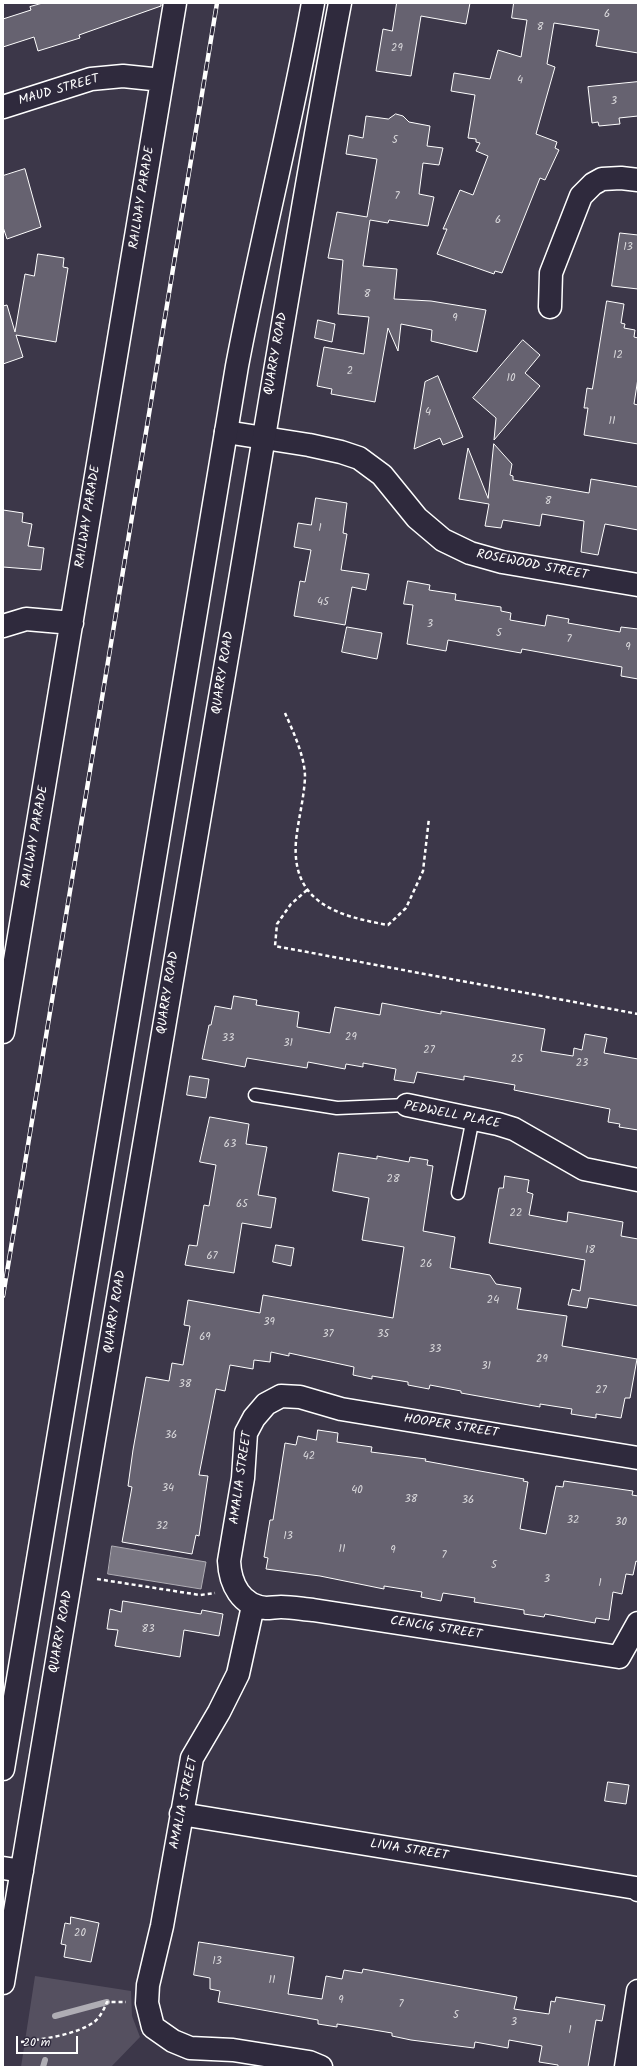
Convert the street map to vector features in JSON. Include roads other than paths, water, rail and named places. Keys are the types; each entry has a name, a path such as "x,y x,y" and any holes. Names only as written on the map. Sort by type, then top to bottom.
{"street":[{"name":"RAILWAY PARADE","path":"3,1032 175,3"},
{"path":"3,1769 245,321 286,142 313,3"},
{"name":"QUARRY ROAD","path":"3,1983 12,1869 307,178 340,3"},
{"name":"MAUD STREET","path":"3,106 91,79 122,76 162,80"},
{"path":"550,307 551,273 581,196 593,184 602,179 621,178 638,180"},
{"name":"ROSEWOOD STREET","path":"226,432 328,448 360,458 382,475 417,518 442,540 470,553 502,562 638,585"},
{"path":"3,626 26,619 72,622"},
{"name":"PEDWELL PLACE","path":"407,1105 473,1118 514,1129 584,1169 638,1180"},
{"name":"HOOPER STREET","path":"266,1404 281,1396 300,1397 342,1409 638,1458"},
{"name":"AMALIA STREET","path":"266,1404 254,1418 246,1433 243,1478 229,1561 230,1575 235,1589 253,1606 238,1674 219,1712 192,1758 162,1926 148,1985 147,2003 153,2027 173,2041 190,2048 232,2050 309,2062 321,2067"},
{"name":"CENCIG STREET","path":"253,1606 313,1610 619,1657 638,1623"},
{"name":"LIVIA STREET","path":"181,1814 637,1889"},
{"path":"626,2067 638,1992"}],"lane":[{"name":"PEDWELL PLACE","path":"255,1095 337,1108 407,1105"},
{"path":"458,1193 473,1118"}],"waterway":[{"path":"55,2016 107,2002"},
{"path":"43,2067 45,2060"}],"railway":[{"path":"3,1296 217,3"}]}
